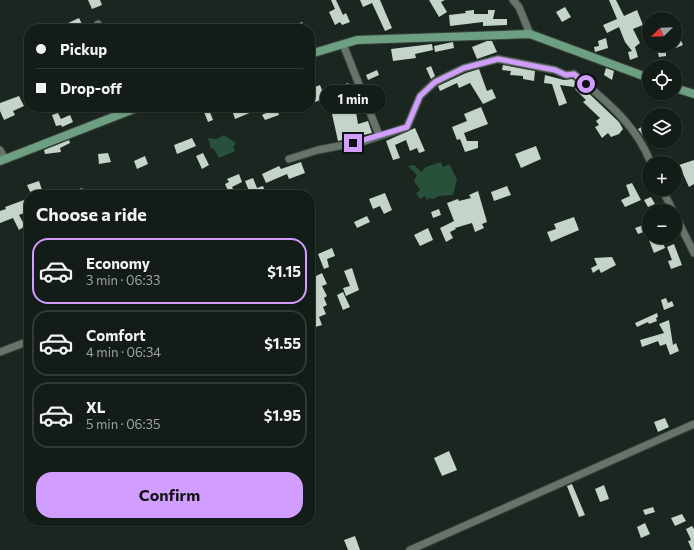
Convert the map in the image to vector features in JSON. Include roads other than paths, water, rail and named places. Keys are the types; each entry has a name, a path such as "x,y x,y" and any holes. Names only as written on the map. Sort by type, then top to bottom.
{"main road":[{"path":"315,52 357,40 530,34 642,75"},
{"path":"682,90 694,94"},
{"path":"2,160 125,112"}],"street":[{"path":"513,0 519,7 530,34"},
{"path":"343,44 379,135"},
{"path":"289,159 318,150 365,141 379,135 407,127 420,96 435,82 464,68 498,59 555,70 566,75 574,74 620,114 636,133 648,156"},
{"path":"0,150 2,160"},
{"path":"682,229 694,253"},
{"path":"0,352 24,343"},
{"path":"410,550 694,424"}]}
